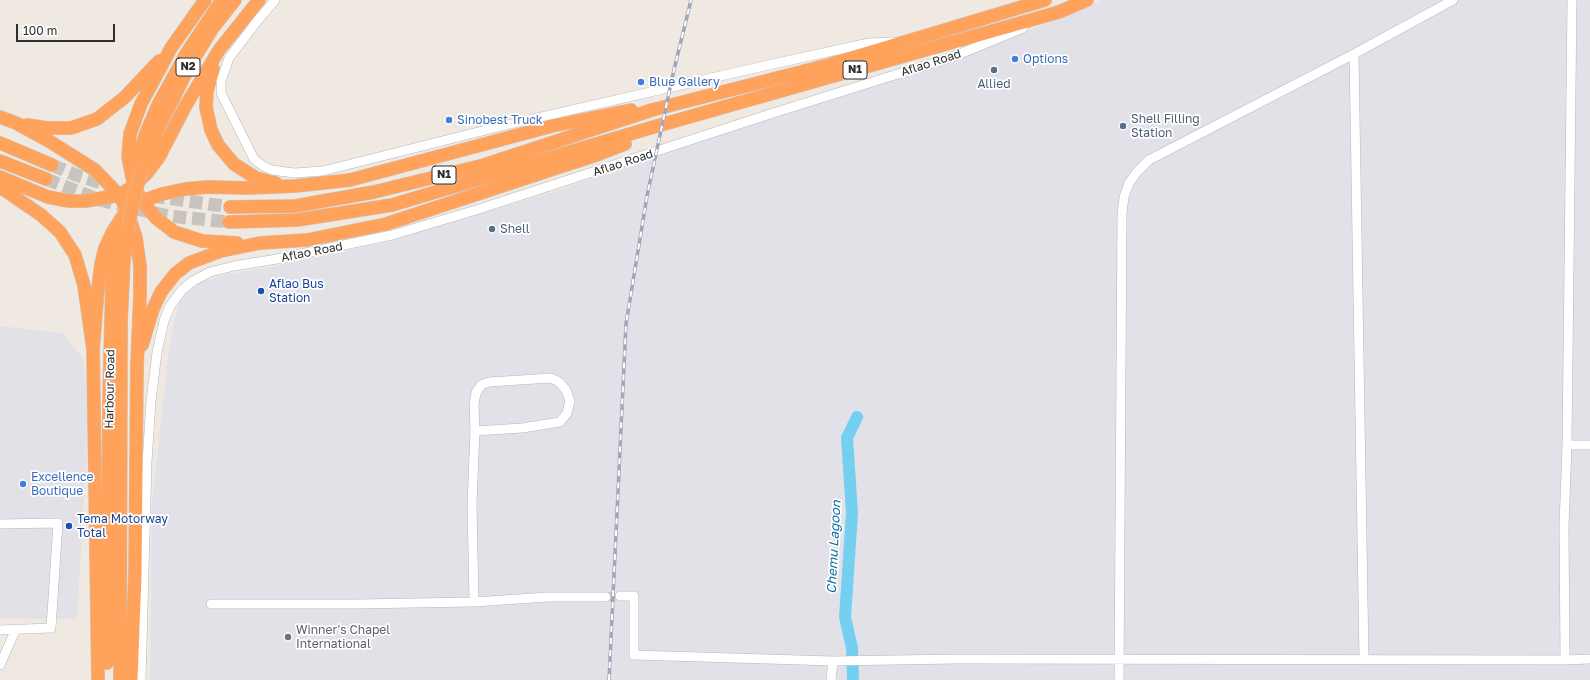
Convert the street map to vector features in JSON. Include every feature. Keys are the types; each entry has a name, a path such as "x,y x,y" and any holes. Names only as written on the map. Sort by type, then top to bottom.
{"highway":[{"path":"205,0 171,48 141,104 130,134 128,157 134,186 142,201 156,218 174,232 202,241 260,244"},
{"name":"N2","path":"163,106 186,54 222,0"},
{"name":"N2","path":"163,106 212,29 235,0"},
{"path":"0,177 48,197 69,201 86,202 119,195 134,186 147,173 159,157 186,105 219,50 259,0"},
{"name":"N1","path":"230,207 295,206 374,192 484,164 652,110 828,65 1045,0"},
{"name":"Aflao Road","path":"229,222 297,220 392,205 650,128 1059,12 1087,0"},
{"path":"16,123 47,128 71,128 97,119 125,97 171,48"},
{"path":"219,50 210,76 206,107 211,130 218,145 234,164 256,178 295,186"},
{"name":"Harbour Road","path":"120,680 120,362 124,259 135,194 154,141 163,106"},
{"name":"Harbour Road","path":"107,680 109,402 112,285 115,253 121,220 134,170 146,133 163,106"},
{"path":"98,680 93,349 99,283 105,248 113,231 127,210 142,201 167,193 208,187 247,188 295,186 350,180 552,126 619,111 641,108 652,110"},
{"path":"0,117 16,123 49,141 95,170 119,195 127,210 136,238 140,266 137,365 135,575 131,680"},
{"path":"137,365 153,309 161,292 175,274 189,263 221,251 260,244 307,240 386,224 599,154 628,142 650,128"},
{"path":"0,143 52,165"},
{"path":"0,161 46,179"},
{"path":"0,187 41,215 60,232 75,255 84,285 93,349"}],"street":[{"path":"276,0 258,20 230,58 221,81 220,93 254,159 263,166 272,170 294,173 323,171 506,125 869,43 908,41"},
{"path":"1119,680 1122,212 1124,197 1129,183 1137,172 1150,160 1354,54 1453,0"},
{"path":"1565,660 1564,526 1567,445 1572,0"},
{"name":"Aflao Road","path":"141,680 147,462 151,401 157,352 164,321 170,306 182,290 201,276 220,269 314,252 392,235 476,210 772,113 952,57 1059,12"},
{"path":"1354,54 1364,659"},
{"path":"474,602 472,504 475,431 474,404 476,393 481,385 489,382 551,378 559,382 566,390 570,401 567,413 560,422 522,428 475,431"},
{"path":"1567,445 1590,445"},
{"path":"0,524 58,523 51,628 0,630"},
{"path":"620,596 634,596 634,655 833,661 1119,659 1590,659"},
{"path":"211,604 474,602 548,597 606,597"},
{"path":"0,666 16,629"},
{"path":"831,680 833,661"}],"shaded area":[{"path":"1102,0 1590,0 1590,680 150,680 152,504 168,356 175,318 180,301 201,281 386,242 556,191 687,144 938,64 1010,38"},
{"path":"0,326 62,333 83,358 89,406 77,619 0,618"}],"waterway":[{"name":"Chemu Lagoon","path":"853,680 852,648 845,617 852,513 847,438 857,417"}],"tunnel":[{"path":"52,165 76,175 114,187"},
{"path":"46,179 100,200 141,210 169,216 229,222"},
{"path":"152,196 230,207"},
{"path":"606,597 620,596"}],"railway":[{"path":"609,680 626,324 647,196 673,74 691,0"}],"place":[{"name":"Options","path":"1015,59"},
{"name":"Allied","path":"994,70"},
{"name":"Blue Gallery","path":"641,82"},
{"name":"Sinobest Truck","path":"449,120"},
{"name":"Shell Filling Station","path":"1123,126"},
{"name":"Shell","path":"492,229"},
{"name":"Aflao Bus Station","path":"261,291"},
{"name":"Excellence Boutique","path":"23,484"},
{"name":"Tema Motorway Total","path":"69,526"},
{"name":"Winner's Chapel International","path":"288,637"}]}
